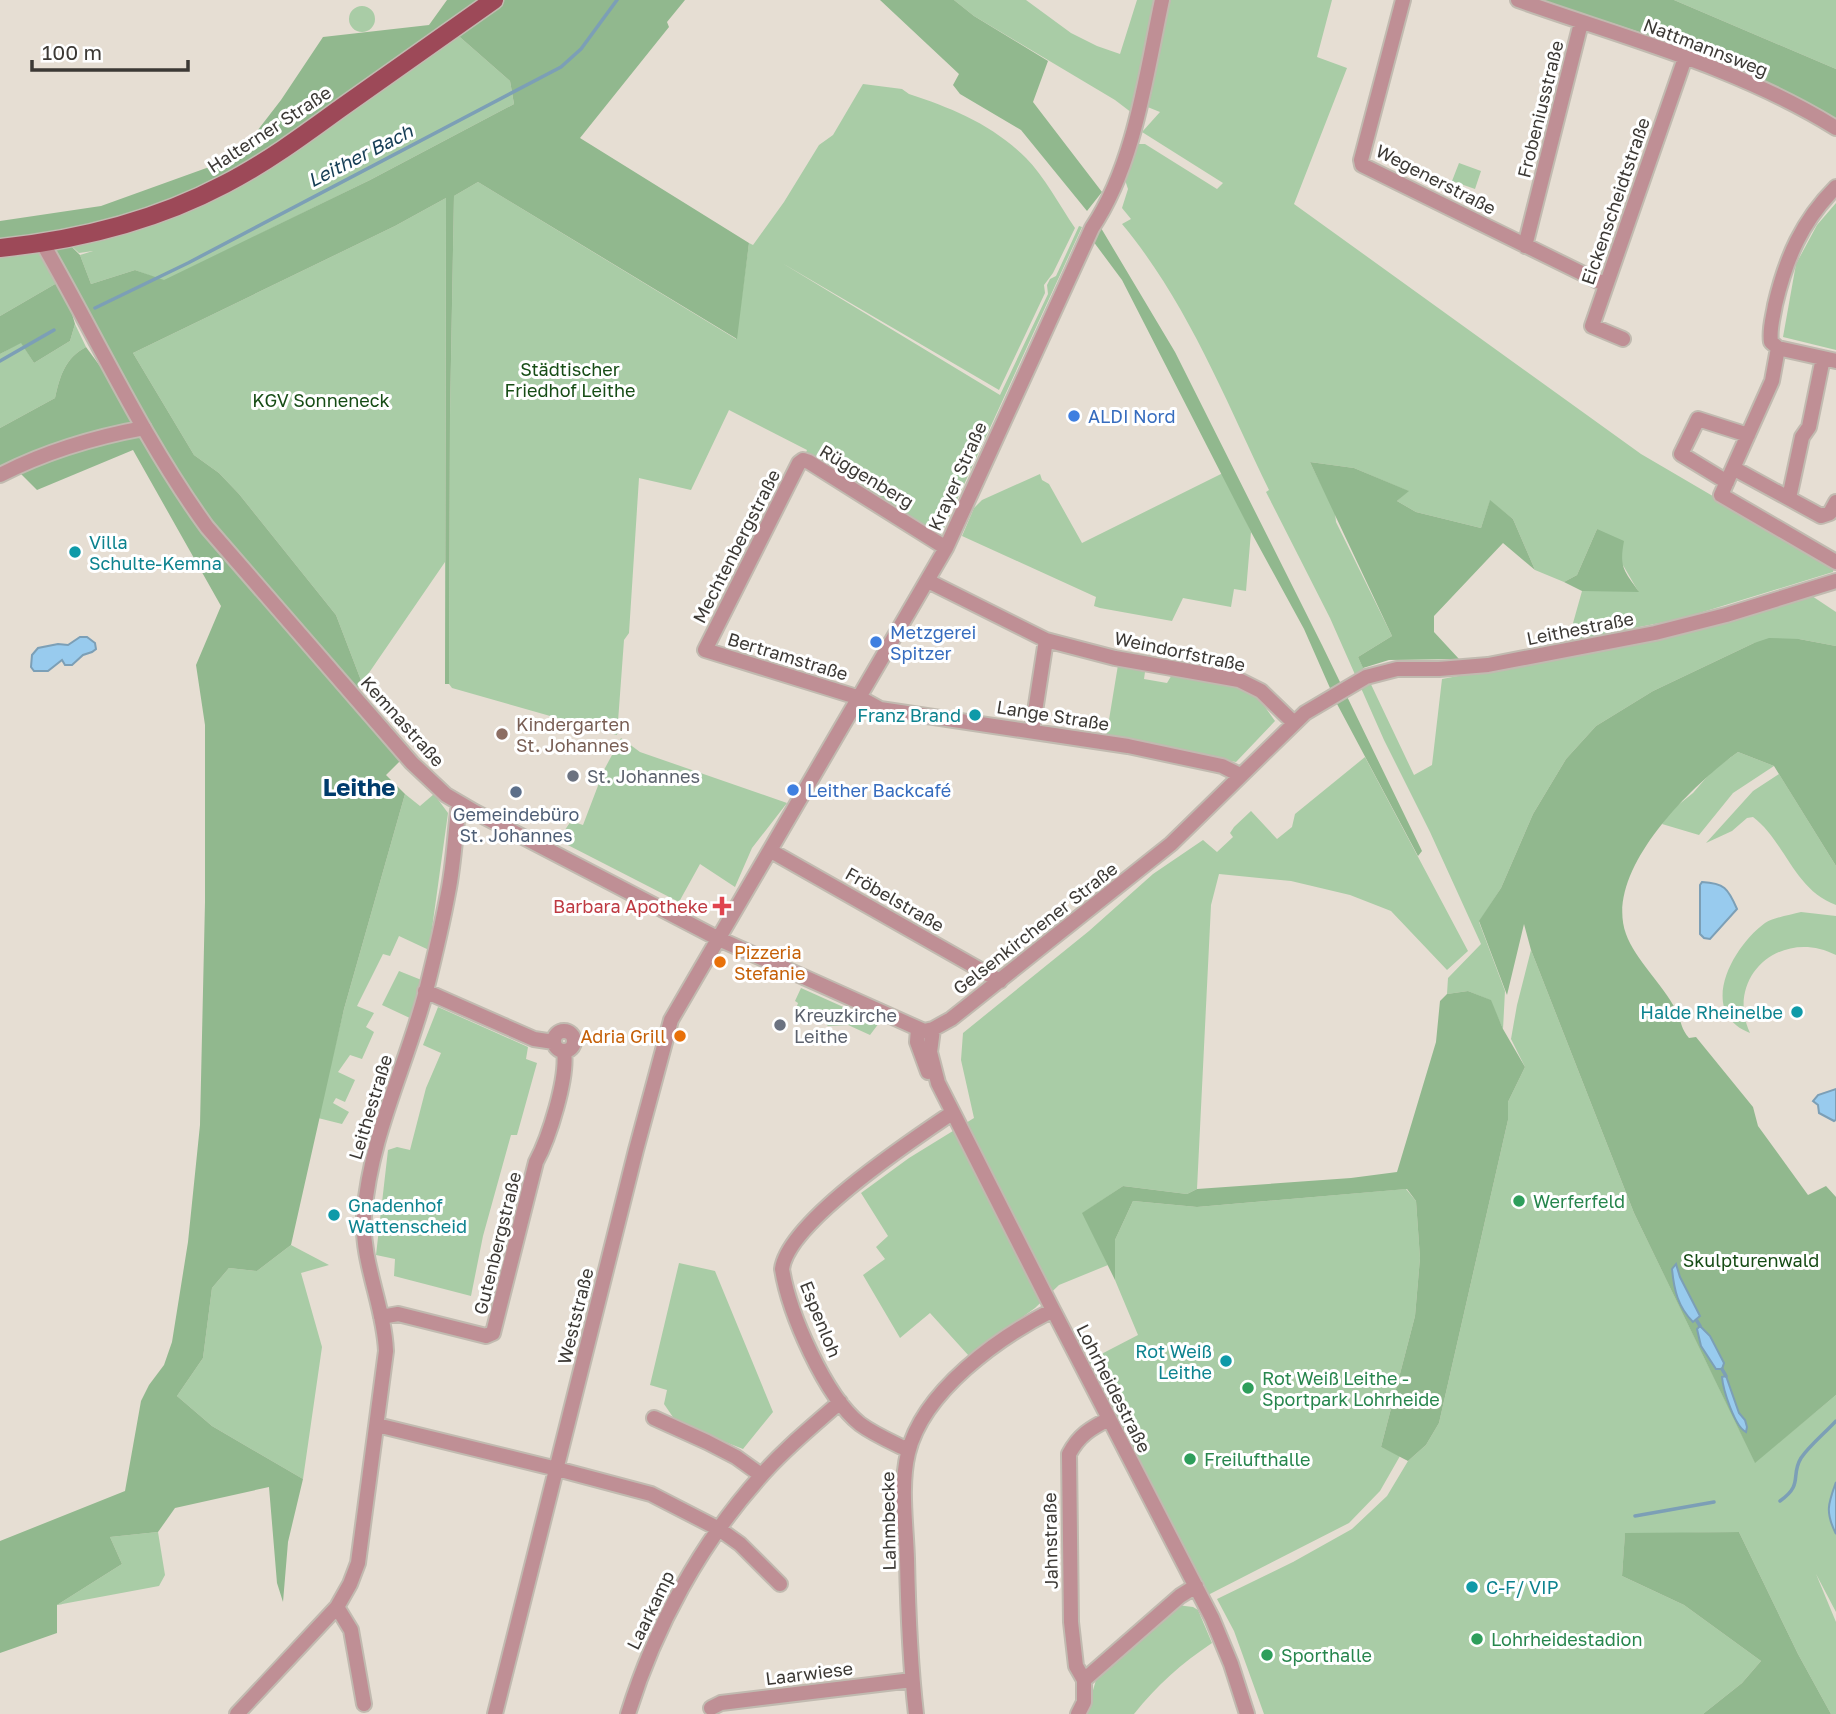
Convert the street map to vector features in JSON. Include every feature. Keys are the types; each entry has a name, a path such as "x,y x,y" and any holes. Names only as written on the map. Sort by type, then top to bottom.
{"main road":[{"name":"Halterner Straße","path":"0,248 43,244 125,225 223,186 317,125 494,0"}],"street":[{"name":"Krayer Straße","path":"719,939 946,548 1092,228 1114,190 1138,111 1162,0"},
{"name":"Wegenerstraße","path":"1403,0 1361,160 1362,165 1606,285"},
{"name":"Nattmannsweg","path":"1518,0 1763,88 1836,128"},
{"name":"Frobeniusstraße","path":"1525,246 1581,23"},
{"name":"Eickenscheidtstraße","path":"1623,339 1592,326 1685,58"},
{"path":"1790,498 1802,437 1809,427 1829,360 1778,348 1771,342 1770,332 1786,262 1805,222 1836,187"},
{"name":"Kemnastraße","path":"43,244 144,428 185,496 232,556 412,763 438,788 459,803 719,939"},
{"path":"1778,348 1772,381 1721,495 1836,562"},
{"path":"1748,435 1698,419 1681,454 1790,498 1821,516 1830,513 1836,502"},
{"path":"0,475 83,443 144,428"},
{"name":"Rüggenberg","path":"803,460 946,548"},
{"name":"Mechtenbergstraße","path":"705,650 803,460"},
{"name":"Weindorfstraße","path":"928,581 1045,640 1103,655 1239,680 1261,691 1294,723"},
{"name":"Leithestraße","path":"1330,696 1377,673 1397,669 1488,665 1643,636 1726,615 1836,581"},
{"path":"1032,731 1045,640"},
{"name":"Bertramstraße","path":"705,650 860,698"},
{"name":"Gelsenkirchener Straße","path":"933,1030 1000,981 1171,844 1294,723 1330,696"},
{"name":"Lange Straße","path":"860,698 880,709 1175,755 1222,766 1240,775"},
{"name":"Leithestraße","path":"237,1714 337,1607 358,1563 386,1351 364,1241 368,1187 381,1123 425,991 449,892 459,803"},
{"name":"Fröbelstraße","path":"771,851 1000,981"},
{"path":"719,939 918,1029 933,1030"},
{"name":"Weststraße","path":"495,1714 671,1020 719,939"},
{"name":"Gutenbergstraße","path":"381,1317 398,1314 485,1336 493,1333 536,1162 550,1130 565,1065 559,1047 534,1039 425,991"},
{"name":"Lohrheidestraße","path":"918,1029 917,1042 929,1076 938,1083"},
{"name":"Lohrheidestraße","path":"933,1030 930,1052 938,1083 1052,1311 1196,1586 1231,1664 1247,1714"},
{"name":"Espenloh","path":"908,1450 858,1422 839,1402 802,1332 783,1277 783,1260 790,1246 828,1208 889,1156 952,1113"},
{"name":"Lahmbecke","path":"916,1714 912,1680 905,1479 908,1450 927,1413 975,1359 1020,1326 1052,1311"},
{"name":"Laarkamp","path":"628,1714 662,1624 686,1579 719,1529 761,1475 839,1402"},
{"path":"653,1418 736,1457 761,1475"},
{"name":"Jahnstraße","path":"1078,1714 1084,1702 1084,1680 1076,1665 1071,1622 1069,1454 1075,1441 1086,1431 1109,1419"},
{"path":"377,1425 651,1494 719,1529 750,1552 780,1584"},
{"path":"1084,1680 1180,1596 1196,1586"},
{"path":"337,1607 351,1630 364,1704"},
{"name":"Laarwiese","path":"711,1708 721,1703 912,1680"}],"green space":[{"path":"447,0 489,0 250,169 160,212 0,247 0,221 101,206 237,157 281,100 323,37 429,25"},
{"path":"496,0 685,0 667,22 669,27 580,138 749,243 737,339 478,182 454,196 449,684 445,684 446,198 395,226 133,353 194,455 219,473 239,494 336,615 362,683 349,699 402,759 386,775 405,794 344,1009 291,1245 257,1271 229,1268 212,1288 203,1358 177,1396 212,1426 303,1479 288,1542 283,1602 277,1583 269,1487 175,1508 158,1532 110,1537 122,1564 57,1605 57,1633 0,1653 0,1541 125,1491 141,1401 164,1365 172,1342 188,1242 200,1125 205,902 205,725 196,665 221,606 133,450 37,490 11,464 0,470 0,428 55,398 64,368 86,347 138,418 44,245 66,241 80,255 91,284 135,270 164,280 370,180 514,104 510,81 453,31"},
{"path":"880,0 954,0 974,16 1048,61 1033,102 1102,192 1087,211 1021,130 960,94 953,85 959,74"},
{"path":"954,0 1026,0 1071,33 1120,54 1137,0 1332,0 1317,57 1347,68 1294,204 1641,454 1834,567 1833,572 1680,619 1568,641 1582,591 1638,591 1597,529 1577,575 1564,582 1535,570 1513,519 1490,501 1481,528 1416,512 1397,501 1408,491 1354,468 1310,462 1392,636 1358,657 1414,775 1432,765 1442,679 1634,643 1812,596 1836,612 1836,646 1799,639 1754,643 1653,691 1596,726 1566,759 1533,814 1501,888 1479,922 1505,991 1503,1029 1490,1000 1468,991 1447,994 1448,978 1481,944 1384,740 1330,618 1266,492 1269,490 1220,386 1166,286 1122,224 1131,219 1122,208 1128,189 1125,180 1136,144 1145,144 1217,189 1223,183 1142,132 1160,112 1140,104 1136,116 1115,100 974,16"},
{"path":"1541,0 1674,0 1836,69 1836,124 1775,89 1679,45"},
{"path":"1674,0 1836,0 1836,69"},
{"path":"362,6 371,10 375,19 371,28 362,32 353,28 349,19 353,10"},
{"path":"453,31 510,81 514,104 370,180 164,281 135,270 91,284 80,255 93,251 79,253 66,241 113,230"},
{"name":"Städtischer Friedhof Leithe","path":"863,84 902,89 971,119 1000,136 1033,165 1075,228 1053,273 1044,285 1045,293 999,390 782,263 1000,395 1048,294 1047,285 1050,279 1056,276 1079,226 1082,227 940,537 805,455 807,450 729,410 691,490 639,478 629,633 624,640 617,735 452,688 449,684 450,415 454,196 478,182 736,339 749,243 753,245 784,202 819,145 833,135"},
{"path":"1459,163 1481,171 1475,189 1452,181"},
{"name":"KGV Sonneneck","path":"446,198 445,562 362,683 336,615 239,494 219,473 194,455 133,353 395,226"},
{"path":"1836,203 1836,350 1783,337 1796,264 1817,225"},
{"path":"1101,228 1175,352 1422,851 1418,856 1337,704 1304,629 1251,532 1122,280 1093,241"},
{"path":"43,245 62,280 0,316 0,250"},
{"path":"62,280 75,324 70,341 34,363 21,343 0,354 0,316"},
{"path":"75,324 86,347 64,368 55,398 0,428 0,354 21,342 34,363 70,341"},
{"path":"1310,462 1354,468 1409,491 1397,501 1416,512 1481,528 1490,500 1513,519 1535,570 1503,543 1434,616 1434,632 1459,659 1389,660 1363,668 1358,657 1392,636"},
{"path":"1223,473 1251,532 1246,591 1234,589 1231,607 1183,598 1172,621 1100,608 1094,606 1096,597 962,536 974,508 982,500 1040,474 1042,480 1049,484 1082,543"},
{"path":"1597,529 1624,541 1624,568 1639,592 1582,591 1564,582 1577,575"},
{"name":"Skulpturenwald","path":"1769,638 1799,639 1836,646 1836,866 1774,766 1738,752 1676,807 1656,832 1639,857 1627,884 1622,909 1630,943 1678,1014 1686,1034 1689,1038 1696,1037 1753,1107 1758,1126 1808,1195 1826,1186 1836,1197 1836,1395 1755,1463 1634,1213 1531,950 1524,924 1507,995 1479,921 1501,888 1533,814 1566,759 1596,726 1653,691"},
{"path":"1118,665 1145,672 1144,679 1167,683 1173,673 1239,687 1260,700 1275,721 1236,762 1106,738"},
{"path":"621,738 640,752 787,803 752,848 735,887 700,864 679,902 558,840 571,821 583,825 604,770"},
{"path":"1738,752 1774,766 1733,793 1699,835 1662,824 1672,810 1693,793 1712,771"},
{"path":"1365,757 1468,951 1447,970 1391,911 1350,895 1291,881 1219,874 1211,905 1197,1189 1187,1194 1123,1186 1083,1213 1108,1265 1059,1285 1035,1308 969,1356 930,1313 900,1338 863,1275 885,1259 876,1247 888,1236 861,1193 909,1158 974,1118 961,1060 963,1033 1089,931 1153,874 1203,840 1217,852 1233,837 1230,833 1234,827 1251,811 1277,839 1292,827 1295,814"},
{"path":"1779,774 1836,866 1836,905 1810,888 1774,839 1753,817 1706,843 1753,791"},
{"path":"405,794 420,806 434,794 448,813 429,950 399,936 390,956 383,954 357,1006 374,1013 366,1027 374,1032 362,1059 350,1055 338,1072 355,1080 345,1102 336,1098 333,1103 349,1112 342,1124 318,1118 344,1009"},
{"path":"1801,912 1836,916 1836,955 1816,948 1796,947 1778,952 1763,962 1752,976 1745,993 1744,1012 1750,1033 1734,1023 1725,1010 1725,979 1732,962 1753,933 1765,923"},
{"path":"1531,950 1634,1213 1755,1462 1836,1395 1836,1612 1816,1574 1836,1622 1836,1714 1831,1714 1798,1654 1739,1532 1625,1534 1622,1576 1684,1605 1761,1661 1742,1683 1703,1714 1264,1714 1234,1631 1217,1599 1293,1562 1352,1529 1387,1496 1408,1461 1426,1445 1439,1423 1508,1120 1508,1102 1525,1067 1511,1039"},
{"path":"399,971 424,981 412,1019 382,1005"},
{"path":"801,988 879,1023 870,1035 848,1025 828,1026 796,1009 798,1003 795,1001"},
{"path":"1468,991 1491,1000 1503,1029 1525,1067 1508,1102 1508,1120 1439,1423 1426,1445 1408,1461 1381,1447 1415,1316 1420,1258 1416,1201 1407,1189 1197,1207 1133,1201 1115,1240 1115,1280 1082,1213 1123,1186 1187,1194 1197,1189 1397,1172 1436,1042 1440,1001 1447,994"},
{"path":"438,1007 528,1047 526,1059 537,1063 517,1135 511,1135 483,1236 471,1296 394,1276 395,1259 376,1255 388,1150 397,1147 410,1150 426,1088 441,1053 423,1045"},
{"name":"Rot Weiß Leithe - Sportpark Lohrheide","path":"1406,1189 1416,1201 1420,1258 1415,1316 1381,1447 1400,1456 1380,1491 1349,1523 1208,1595 1086,1362 1138,1335 1115,1280 1115,1240 1133,1201 1197,1207"},
{"path":"291,1245 329,1265 301,1273 322,1347 303,1479 212,1426 177,1396 203,1358 212,1288 229,1268 257,1271"},
{"path":"679,1263 715,1271 773,1412 743,1449 677,1423 664,1404 667,1390 650,1385"},
{"path":"158,1532 165,1575 159,1586 57,1605 122,1564 110,1537"},
{"path":"1739,1532 1798,1654 1831,1714 1703,1714 1742,1683 1761,1661 1684,1605 1622,1576 1625,1533"},
{"path":"1177,1605 1198,1610 1212,1643 1170,1676 1134,1714 1086,1714 1100,1672"}],"water":[{"path":"80,637 87,637 95,643 96,649 83,655 72,665 65,665 62,660 48,671 34,671 31,667 32,655 38,648 68,645"},
{"path":"1702,882 1724,888 1737,909 1710,939 1700,934"},
{"path":"1836,1089 1834,1121 1819,1113 1818,1105 1813,1101 1818,1095"},
{"path":"1676,1264 1700,1316 1693,1322 1680,1304 1676,1291 1672,1269"},
{"path":"1700,1326 1710,1336 1724,1363 1722,1369 1716,1369 1701,1346 1697,1329"},
{"path":"1726,1376 1739,1413 1745,1420 1746,1432 1738,1423 1727,1399 1722,1377"},
{"path":"1836,1482 1836,1534 1830,1520 1829,1508"}],"waterway":[{"name":"Leither Bach","path":"95,308 188,263 561,67 581,49 617,0"},
{"name":"Leither Bach","path":"0,361 54,330"},
{"path":"1697,1321 1700,1326"},
{"path":"1722,1369 1726,1376"},
{"path":"1780,1501 1792,1490 1801,1458 1836,1421"},
{"path":"1635,1516 1714,1502"}],"place":[{"name":"ALDI Nord","path":"1074,416"},
{"name":"Villa Schulte-Kemna","path":"75,552"},
{"name":"Metzgerei Spitzer","path":"876,642"},
{"name":"Franz Brand","path":"975,715"},
{"name":"Kindergarten St. Johannes","path":"502,734"},
{"name":"St. Johannes","path":"573,776"},
{"name":"Leither Backcafé","path":"793,790"},
{"name":"Gemeindebüro St. Johannes","path":"516,792"},
{"name":"Barbara Apotheke","path":"722,906"},
{"name":"Pizzeria Stefanie","path":"720,962"},
{"name":"Halde Rheinelbe","path":"1797,1012"},
{"name":"Kreuzkirche Leithe","path":"780,1025"},
{"name":"Adria Grill","path":"680,1036"},
{"name":"Werferfeld","path":"1519,1201"},
{"name":"Gnadenhof Wattenscheid","path":"334,1215"},
{"name":"Rot Weiß Leithe","path":"1226,1361"},
{"name":"Rot Weiß Leithe - Sportpark Lohrheide","path":"1248,1388"},
{"name":"Freilufthalle","path":"1190,1459"},
{"name":"C-F/ VIP","path":"1472,1587"},
{"name":"Lohrheidestadion","path":"1477,1639"},
{"name":"Sporthalle","path":"1267,1655"}],"district":[{"name":"Leithe","path":"359,786"}]}
